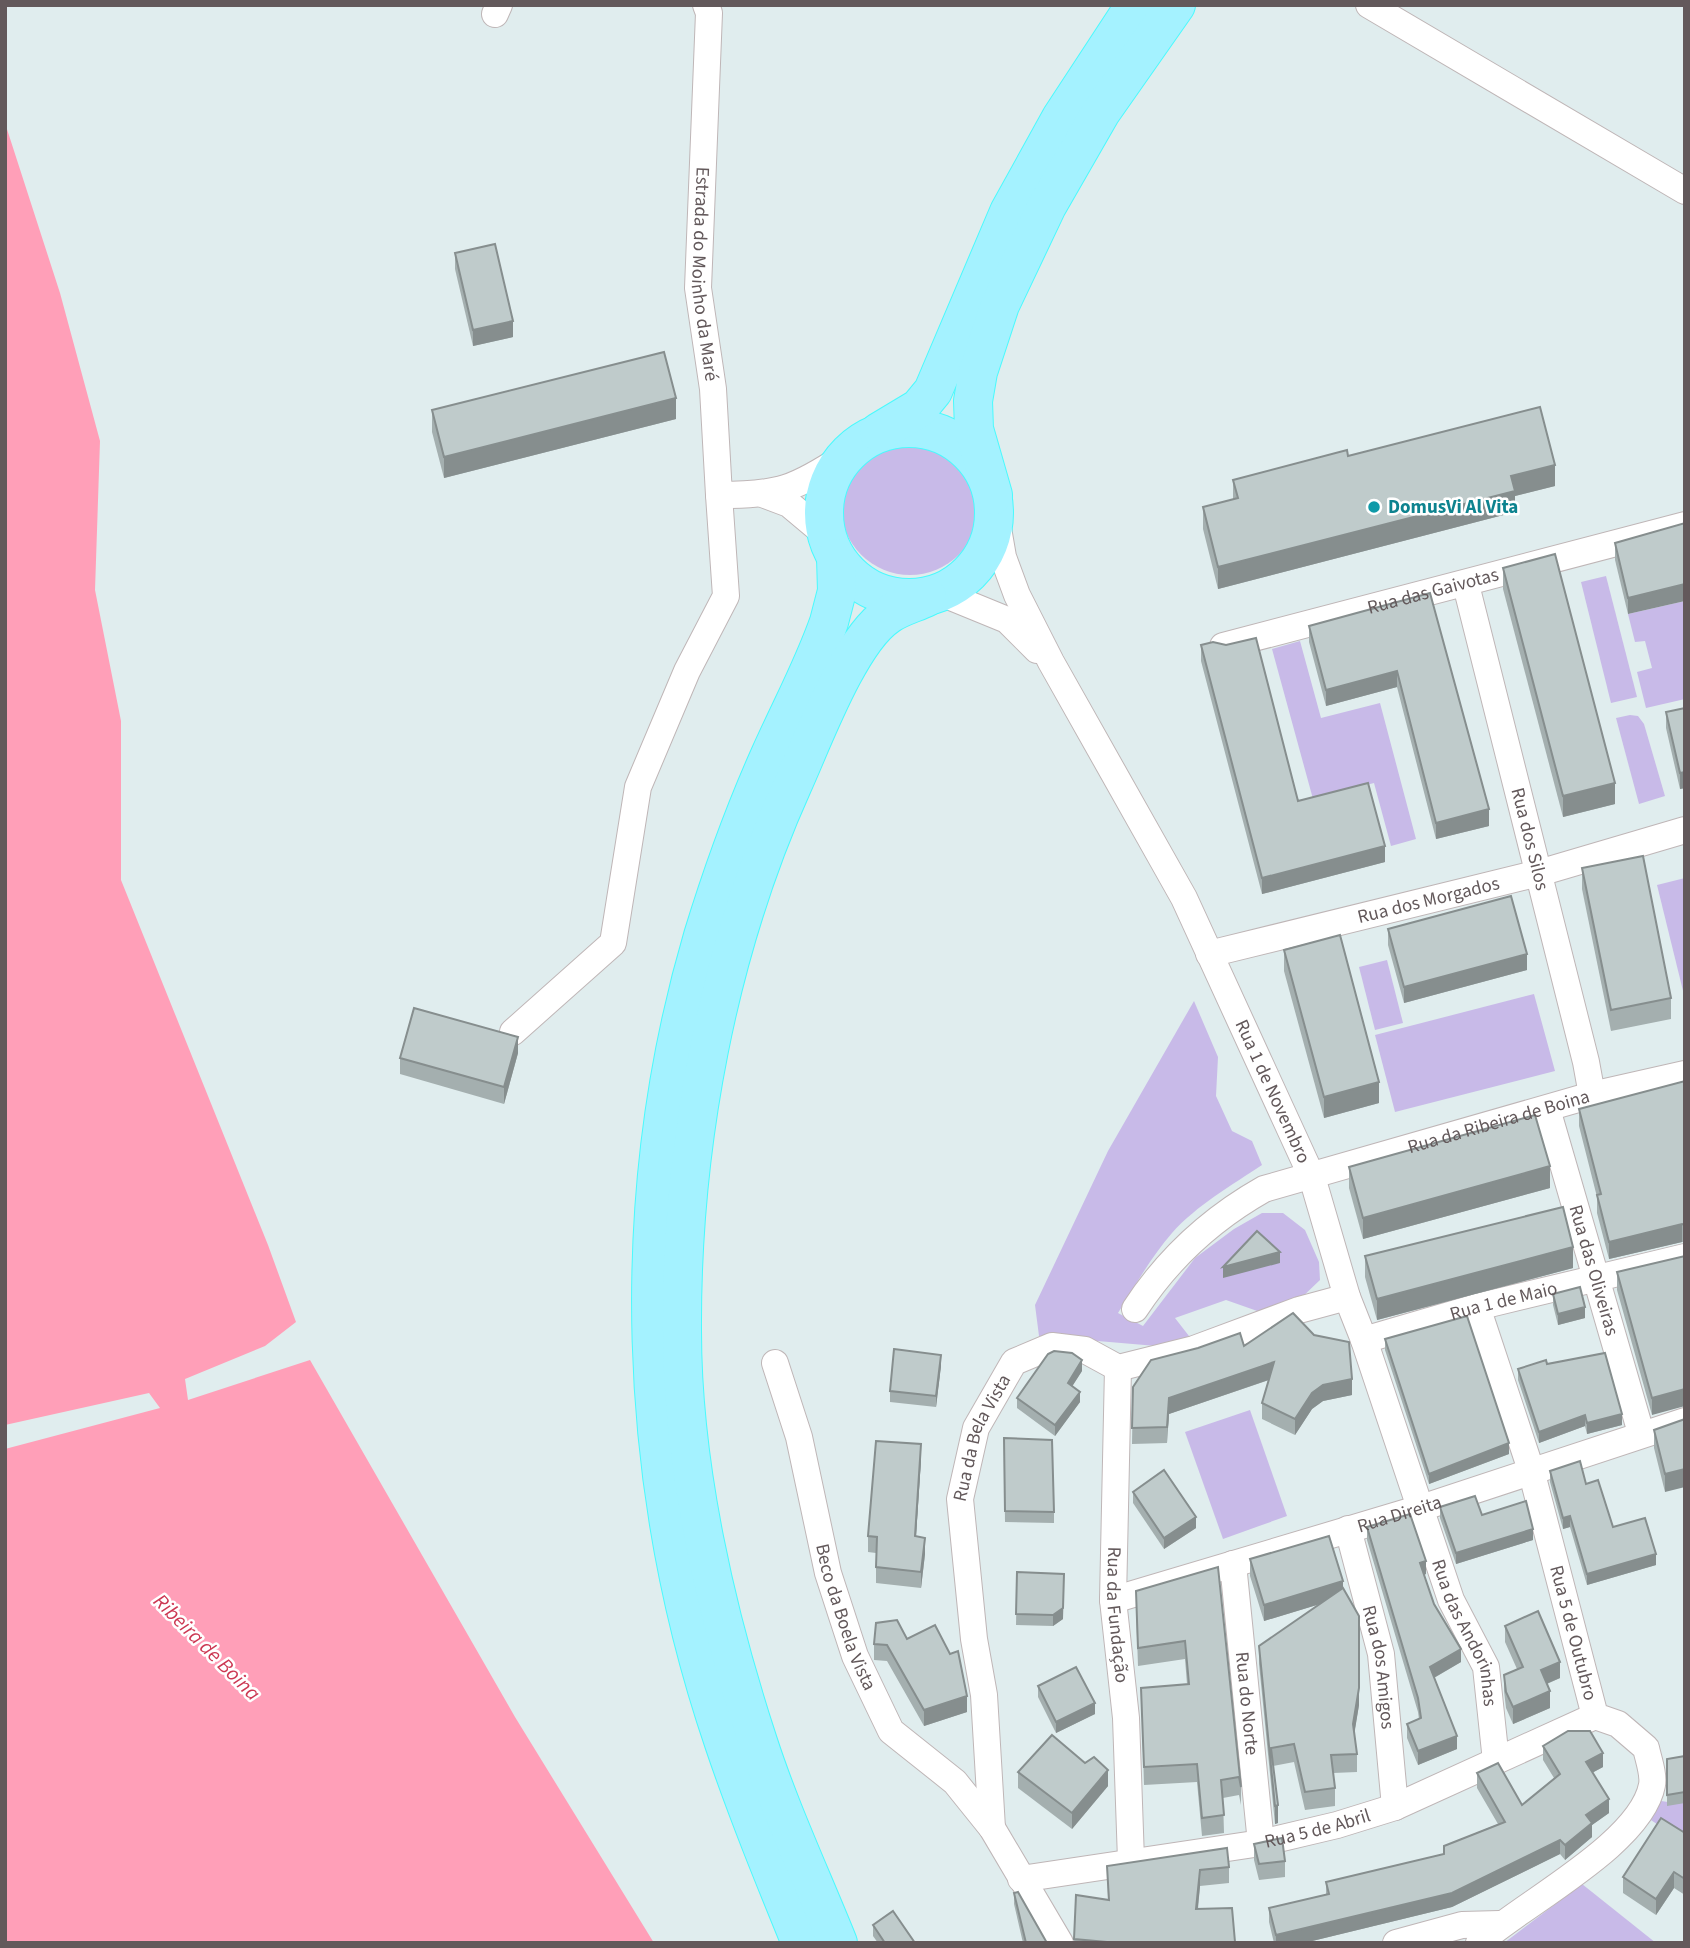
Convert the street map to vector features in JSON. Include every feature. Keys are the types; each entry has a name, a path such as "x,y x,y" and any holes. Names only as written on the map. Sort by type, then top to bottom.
{"main road":[{"path":"801,1943 723,1742 685,1605 666,1497 653,1402 649,1276 659,1168 675,1055 703,938 732,847 829,622 837,591 823,507 830,480 857,447 919,408 933,391 1009,212 1061,118 1135,5"},
{"path":"838,1943 758,1744 730,1648 705,1534 689,1438 682,1333 688,1199 710,1049 752,885 776,823 855,654 888,615 963,580 981,561 992,537 994,503 974,429 973,401 978,372 1000,305 1047,206 1101,112 1176,5"},
{"path":"857,447 893,430 919,429 945,436 967,450 983,470 994,503"},
{"path":"831,546 853,578 875,592 901,598 934,595"}],"street":[{"name":"Estrada do Moinho da Maré","path":"513,1032 613,943 638,787 687,671 726,596 713,389 698,288 709,13 706,5"},
{"path":"1369,5 1685,191"},
{"path":"719,495 765,495 813,478 857,447"},
{"path":"765,495 789,504 831,546"},
{"path":"994,503 1003,557 1012,582 1051,662"},
{"name":"Rua das Gaivotas","path":"1223,646 1685,525"},
{"name":"Rua dos Silos","path":"1466,584 1592,1095"},
{"path":"934,595 1007,620 1051,662"},
{"name":"Rua 1 de Novembro","path":"1051,662 1185,898 1312,1177 1347,1297 1364,1339 1421,1508"},
{"name":"Rua dos Morgados","path":"1209,954 1539,873 1685,830"},
{"name":"Rua da Ribeira de Boina","path":"1135,1309 1154,1280 1184,1246 1228,1209 1264,1189 1592,1095 1685,1074"},
{"name":"Rua das Oliveiras","path":"1547,1109 1641,1433"},
{"name":"Rua 1 de Maio","path":"1364,1339 1477,1307 1685,1257"},
{"path":"1118,1368 1194,1349 1299,1310 1347,1297"},
{"name":"Rua 5 de Outubro","path":"1477,1307 1531,1470 1595,1716 1618,1724 1646,1748 1652,1784 1639,1812 1604,1851 1546,1895 1500,1924 1479,1943"},
{"name":"Rua da Bela Vista","path":"992,1828 984,1695 974,1639 960,1499 976,1429 1014,1362 1052,1346 1085,1350 1118,1368"},
{"name":"Beco da Boela Vista","path":"775,1363 799,1437 828,1573 855,1656 891,1731 955,1782 992,1828 1060,1943"},
{"name":"Rua da Fundação","path":"1118,1368 1113,1600 1126,1718 1131,1860"},
{"name":"Rua Direita","path":"1113,1600 1421,1508 1641,1433 1685,1421"},
{"name":"Rua das Andorinhas","path":"1421,1508 1451,1600 1486,1667 1496,1761"},
{"name":"Rua dos Amigos","path":"1348,1529 1381,1654 1395,1807"},
{"name":"Rua do Norte","path":"1233,1564 1261,1843"},
{"name":"Rua 5 de Abril","path":"1021,1879 1131,1860 1261,1843 1337,1825 1395,1807 1595,1716"},
{"path":"792,1832 852,1943"},
{"path":"1396,1943 1462,1925 1500,1924"}],"shaded area":[{"path":"910,437 937,442 959,457 974,479 979,506 974,533 959,555 937,570 910,575 883,570 861,555 846,533 841,506 846,479 861,457 883,442"},
{"path":"1606,576 1637,697 1611,703 1581,582"},
{"path":"1685,601 1685,699 1646,708 1637,672 1652,668 1645,641 1635,642 1628,614"},
{"path":"1300,641 1321,718 1380,703 1416,839 1391,846 1374,783 1313,799 1272,649"},
{"path":"1638,716 1644,724 1665,796 1639,804 1616,718"},
{"path":"1685,878 1685,999 1657,885"},
{"path":"1387,960 1403,1023 1375,1030 1359,967"},
{"path":"1534,994 1555,1071 1395,1112 1375,1035"},
{"path":"1194,1001 1218,1057 1216,1096 1232,1131 1252,1141 1262,1165 1192,1213 1172,1233 1118,1313 1143,1326 1195,1258 1234,1229 1262,1213 1283,1213 1305,1230 1319,1262 1320,1280 1298,1301 1263,1313 1226,1300 1175,1318 1189,1336 1168,1347 1039,1336 1035,1305 1108,1151"},
{"path":"1250,1410 1287,1516 1223,1539 1185,1432"},
{"path":"1655,1800 1674,1803 1685,1801 1685,1843 1639,1812"},
{"path":"1582,1884 1656,1943 1504,1943"}],"water":[{"name":"Ribeira de Boina","path":"5,123 60,293 100,441 95,590 121,721 121,880 268,1245 296,1322 265,1346 185,1379 188,1400 310,1360 515,1717 654,1943 5,1943 5,1449 160,1408 149,1393 5,1425"}],"building":[{"path":"495,244 513,321 473,330 455,253"},
{"path":"664,352 676,398 444,457 432,410"},
{"name":"DomusVi Al Vita","path":"1540,407 1555,465 1511,476 1515,491 1218,567 1203,507 1238,498 1233,480 1347,450 1348,456"},
{"path":"1685,523 1685,584 1628,598 1615,543"},
{"path":"1555,554 1615,783 1563,796 1503,568"},
{"path":"1430,593 1489,809 1436,823 1397,671 1326,690 1309,626"},
{"path":"1256,638 1298,801 1368,783 1385,846 1262,878 1201,645 1213,642 1226,645"},
{"path":"1685,708 1685,772 1680,773 1666,712"},
{"path":"1643,856 1671,998 1611,1010 1582,868"},
{"path":"1511,896 1527,954 1404,987 1388,929"},
{"path":"1340,935 1379,1082 1324,1097 1284,950"},
{"path":"414,1008 518,1037 504,1087 400,1058"},
{"path":"1685,1081 1685,1225 1609,1242 1597,1195 1601,1194 1579,1109"},
{"path":"1535,1115 1550,1166 1363,1218 1349,1167"},
{"path":"1563,1207 1573,1247 1377,1299 1365,1256"},
{"path":"1257,1231 1280,1252 1223,1267"},
{"path":"1685,1256 1685,1389 1652,1398 1617,1272"},
{"path":"1580,1287 1585,1307 1558,1314 1553,1294"},
{"path":"1293,1313 1314,1335 1349,1342 1352,1379 1323,1385 1312,1393 1295,1419 1262,1403 1274,1362 1169,1398 1167,1427 1132,1428 1133,1387 1151,1360 1198,1348 1240,1333 1244,1346"},
{"path":"1467,1316 1509,1443 1429,1474 1385,1339"},
{"path":"894,1349 941,1355 936,1396 890,1391"},
{"path":"1054,1351 1072,1353 1082,1360 1068,1383 1080,1392 1055,1425 1017,1398 1048,1354"},
{"path":"1605,1353 1622,1414 1587,1423 1585,1415 1539,1432 1518,1369 1546,1360 1547,1364"},
{"path":"1685,1419 1685,1469 1665,1474 1654,1430"},
{"path":"1004,1438 1052,1440 1054,1512 1005,1511"},
{"path":"876,1441 921,1444 915,1536 925,1538 921,1572 876,1567 877,1537 868,1536"},
{"path":"1580,1461 1586,1484 1598,1480 1613,1527 1645,1518 1656,1554 1587,1574 1570,1516 1563,1518 1550,1471"},
{"path":"1164,1470 1196,1517 1164,1538 1133,1492"},
{"path":"1475,1496 1482,1515 1526,1501 1533,1529 1456,1553 1440,1507"},
{"path":"1410,1514 1426,1561 1420,1563 1434,1604 1461,1649 1430,1667 1457,1736 1418,1751 1407,1724 1421,1718 1418,1698 1367,1527"},
{"path":"1329,1536 1343,1581 1264,1605 1250,1559"},
{"path":"1218,1567 1241,1787 1239,1777 1221,1780 1224,1815 1202,1818 1197,1764 1144,1767 1141,1688 1189,1684 1185,1641 1138,1648 1136,1591"},
{"path":"1017,1572 1064,1574 1063,1608 1053,1615 1016,1614"},
{"path":"1343,1588 1359,1616 1359,1688 1353,1724 1357,1754 1331,1755 1335,1788 1305,1792 1294,1744 1271,1748 1278,1805 1275,1806 1259,1646"},
{"path":"1538,1611 1560,1662 1541,1670 1550,1691 1513,1707 1506,1692 1504,1675 1523,1667 1505,1626"},
{"path":"897,1620 907,1639 935,1625 950,1654 958,1651 967,1696 924,1710 887,1645 874,1644 876,1623"},
{"path":"1076,1667 1095,1703 1056,1722 1038,1686"},
{"path":"1568,1731 1590,1731 1603,1753 1586,1762 1609,1799 1586,1815 1592,1823 1565,1845 1560,1840 1452,1893 1276,1935 1269,1908 1329,1894 1326,1882 1444,1854 1444,1846 1505,1822 1477,1773 1498,1763 1522,1805 1560,1774 1543,1746"},
{"path":"1052,1735 1085,1763 1094,1757 1108,1770 1072,1813 1018,1772"},
{"path":"1685,1756 1685,1792 1667,1795 1667,1759"},
{"path":"1661,1818 1685,1833 1685,1879 1674,1872 1656,1899 1623,1877"},
{"path":"1282,1838 1285,1861 1259,1864 1254,1844"},
{"path":"1227,1848 1229,1867 1200,1870 1196,1909 1232,1908 1235,1942 1118,1943 1074,1939 1076,1895 1109,1900 1107,1866"},
{"path":"1018,1892 1047,1943 1026,1943 1014,1893"},
{"path":"893,1911 915,1943 885,1943 873,1925"}],"place":[{"name":"DomusVi Al Vita","path":"1374,507"}]}
